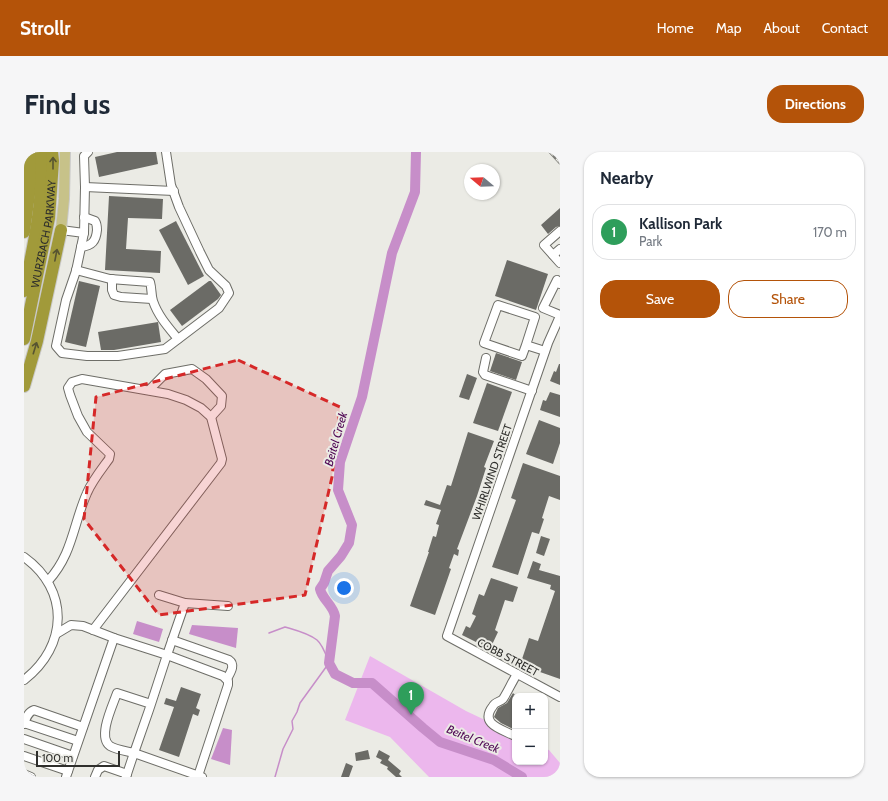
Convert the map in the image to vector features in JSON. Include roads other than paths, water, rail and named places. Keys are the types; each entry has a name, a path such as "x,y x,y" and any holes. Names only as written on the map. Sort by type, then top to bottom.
{"highway":[{"path":"24,232 30,187 30,152"},
{"name":"WURZBACH PARKWAY","path":"24,291 37,232 41,199 41,152"},
{"name":"WURZBACH PARKWAY","path":"24,339 49,218 53,168 52,152"},
{"path":"24,386 37,341 61,230"}],"main road":[{"name":"WURZBACH PARKWAY","path":"61,230 64,198 65,152"}],"street":[{"path":"88,152 84,156 84,233 76,270 66,300 56,346 62,353 87,356 118,356 165,349 219,308 229,293 226,286 209,270 194,240 171,185 166,152"},
{"path":"85,187 174,191"},
{"path":"81,247 88,246 93,243 96,236 97,224 95,221 84,217"},
{"path":"61,230 84,233"},
{"path":"560,231 544,245 560,263"},
{"path":"553,255 560,249"},
{"path":"76,270 112,279 150,282 152,299 156,308 165,323 178,339"},
{"path":"112,279 112,290 114,295 152,299"},
{"path":"560,284 557,280 543,308 560,316"},
{"path":"498,305 536,318 526,345 522,356 484,343 498,305"},
{"name":"WHIRLWIND STREET","path":"446,636 545,351 560,316"},
{"path":"526,345 545,351"},
{"path":"486,358 483,372 485,375 532,391"},
{"path":"149,390 165,374 192,369 206,378 222,396 221,406 211,417"},
{"path":"48,581 57,571 69,548 87,492 109,459 110,454 87,432 70,396 68,388 72,382 82,379 149,390 186,400 201,408 211,417 219,444 222,459 221,463 93,630"},
{"path":"24,557 35,565 48,581 55,599 58,620 56,634 45,659 24,680"},
{"path":"158,595 185,603 228,606"},
{"path":"95,777 98,770 104,766 127,776 185,603"},
{"path":"56,634 71,625 83,626 114,638 167,655 223,676 227,679"},
{"name":"COBB STREET","path":"446,636 517,674 544,693"},
{"path":"24,756 67,774 114,638"},
{"path":"151,704 117,693 104,732 106,740 110,746 200,776 228,685 227,679 232,664 229,660 172,640"},
{"path":"512,735 492,725 488,715 494,704 502,700 517,674"},
{"name":"COBB STREET","path":"548,694 560,697"},
{"path":"78,741 24,724 30,712 34,710 83,727"},
{"path":"24,739 73,756"},
{"path":"24,774 31,777"}],"waterway":[{"name":"Beitel Creek","path":"416,152 415,192 392,253 362,397 340,462 338,490 352,525 349,543 341,556 328,571 324,583 320,589 335,616 329,663 335,674 353,683 372,683 440,742 494,760 522,777"},
{"path":"269,633 285,627 310,635 321,645 329,663 300,703 292,721 293,729 283,749 275,777"}],"railway":[{"path":"550,152 560,163"}],"place":[{"name":"Kallison Park","path":"411,715"}]}
